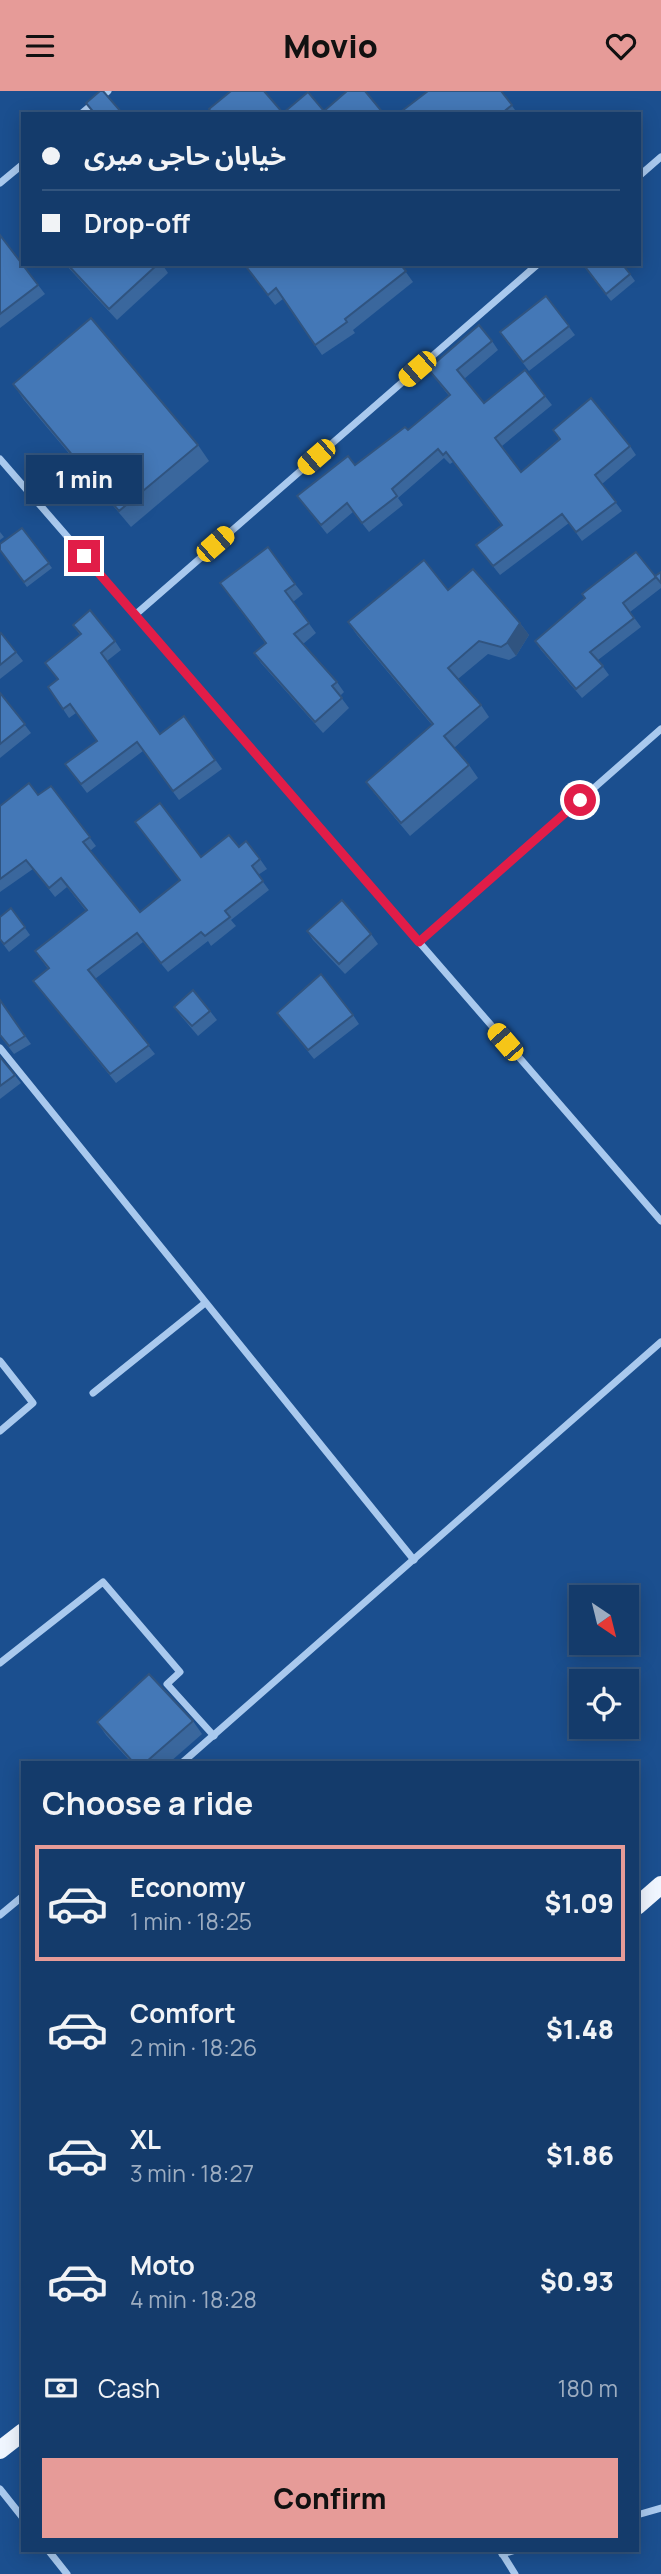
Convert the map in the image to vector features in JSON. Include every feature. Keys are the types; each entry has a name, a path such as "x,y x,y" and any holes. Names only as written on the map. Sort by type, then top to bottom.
{"main road":[{"path":"639,1904 661,1885"},
{"path":"0,2450 21,2433"}],"street":[{"path":"83,112 108,91"},
{"path":"641,174 661,157"},
{"path":"0,183 21,166"},
{"path":"135,615 536,266"},
{"path":"0,459 661,1221"},
{"path":"419,942 661,729"},
{"path":"0,1048 414,1560"},
{"path":"93,1393 205,1303"},
{"path":"184,1761 661,1342"},
{"path":"0,1361 33,1403 0,1431"},
{"path":"0,1663 103,1582 180,1672 167,1684 214,1736"},
{"path":"0,1915 21,1898"},
{"path":"0,2489 21,2515"},
{"path":"639,2514 661,2508"},
{"path":"50,2552 67,2574"},
{"path":"501,2552 515,2574"}],"building":[{"path":"103,91 121,112 93,112 86,103"},
{"path":"231,91 264,91 282,112 211,112 209,109"},
{"path":"347,91 365,91 382,112 325,112"},
{"path":"428,91 501,91 512,105 503,112 401,112"},
{"path":"308,92 323,112 284,112"},
{"path":"0,235 38,285 0,314"},
{"path":"69,266 156,266 109,309"},
{"path":"246,266 402,266 406,271 345,319 347,322 315,345 276,288 268,295"},
{"path":"585,266 624,266 630,274 606,294"},
{"path":"546,296 569,326 523,362 500,332"},
{"path":"91,318 198,445 119,511 13,384"},
{"path":"479,325 492,341 457,370 484,403 525,370 545,396 495,438 521,472 560,439 553,430 591,398 630,446 595,475 616,502 576,532 562,514 493,566 476,545 502,525 446,452 443,455 438,449 392,489 397,496 362,523 347,503 321,525 297,496 348,456 355,465 405,427 408,430 450,395 428,369"},
{"path":"22,528 49,563 24,582 0,550 0,544"},
{"path":"268,547 295,584 285,591 309,623 294,634 337,682 332,686 342,698 315,722 254,653 266,643 220,583"},
{"path":"636,552 656,577 623,603 634,618 590,652 603,666 576,689 535,641 585,598 582,594"},
{"path":"424,560 448,590 473,569 520,623 507,643 501,647 479,641 448,668 481,705 444,736 469,765 401,823 366,782 433,724 348,622"},
{"path":"661,572 661,583 655,576"},
{"path":"90,610 115,641 101,653 160,734 184,716 215,760 173,791 137,742 81,784 65,764 97,741 70,704 63,709 48,687 58,679 45,663 81,634 73,625"},
{"path":"1,633 16,652 0,665 0,635"},
{"path":"0,693 25,724 0,744"},
{"path":"29,783 38,795 51,786 90,837 83,842 140,912 180,880 135,822 160,803 201,857 229,835 239,847 246,841 260,859 252,866 263,881 225,911 230,917 205,936 201,932 161,963 137,933 88,970 149,1045 110,1074 33,981 49,968 35,951 87,910 61,878 49,888 26,860 0,879 0,806"},
{"path":"342,900 371,934 339,964 307,931"},
{"path":"11,908 25,927 4,944 0,939 0,917"},
{"path":"321,974 353,1015 308,1050 277,1013"},
{"path":"193,990 210,1011 192,1026 174,1007"},
{"path":"0,1000 25,1036 9,1046 0,1035"},
{"path":"0,1057 15,1075 0,1086"},
{"path":"149,1674 193,1721 147,1761 132,1761 97,1722"}],"route":[{"path":"84,556 419,942 580,800"}]}
